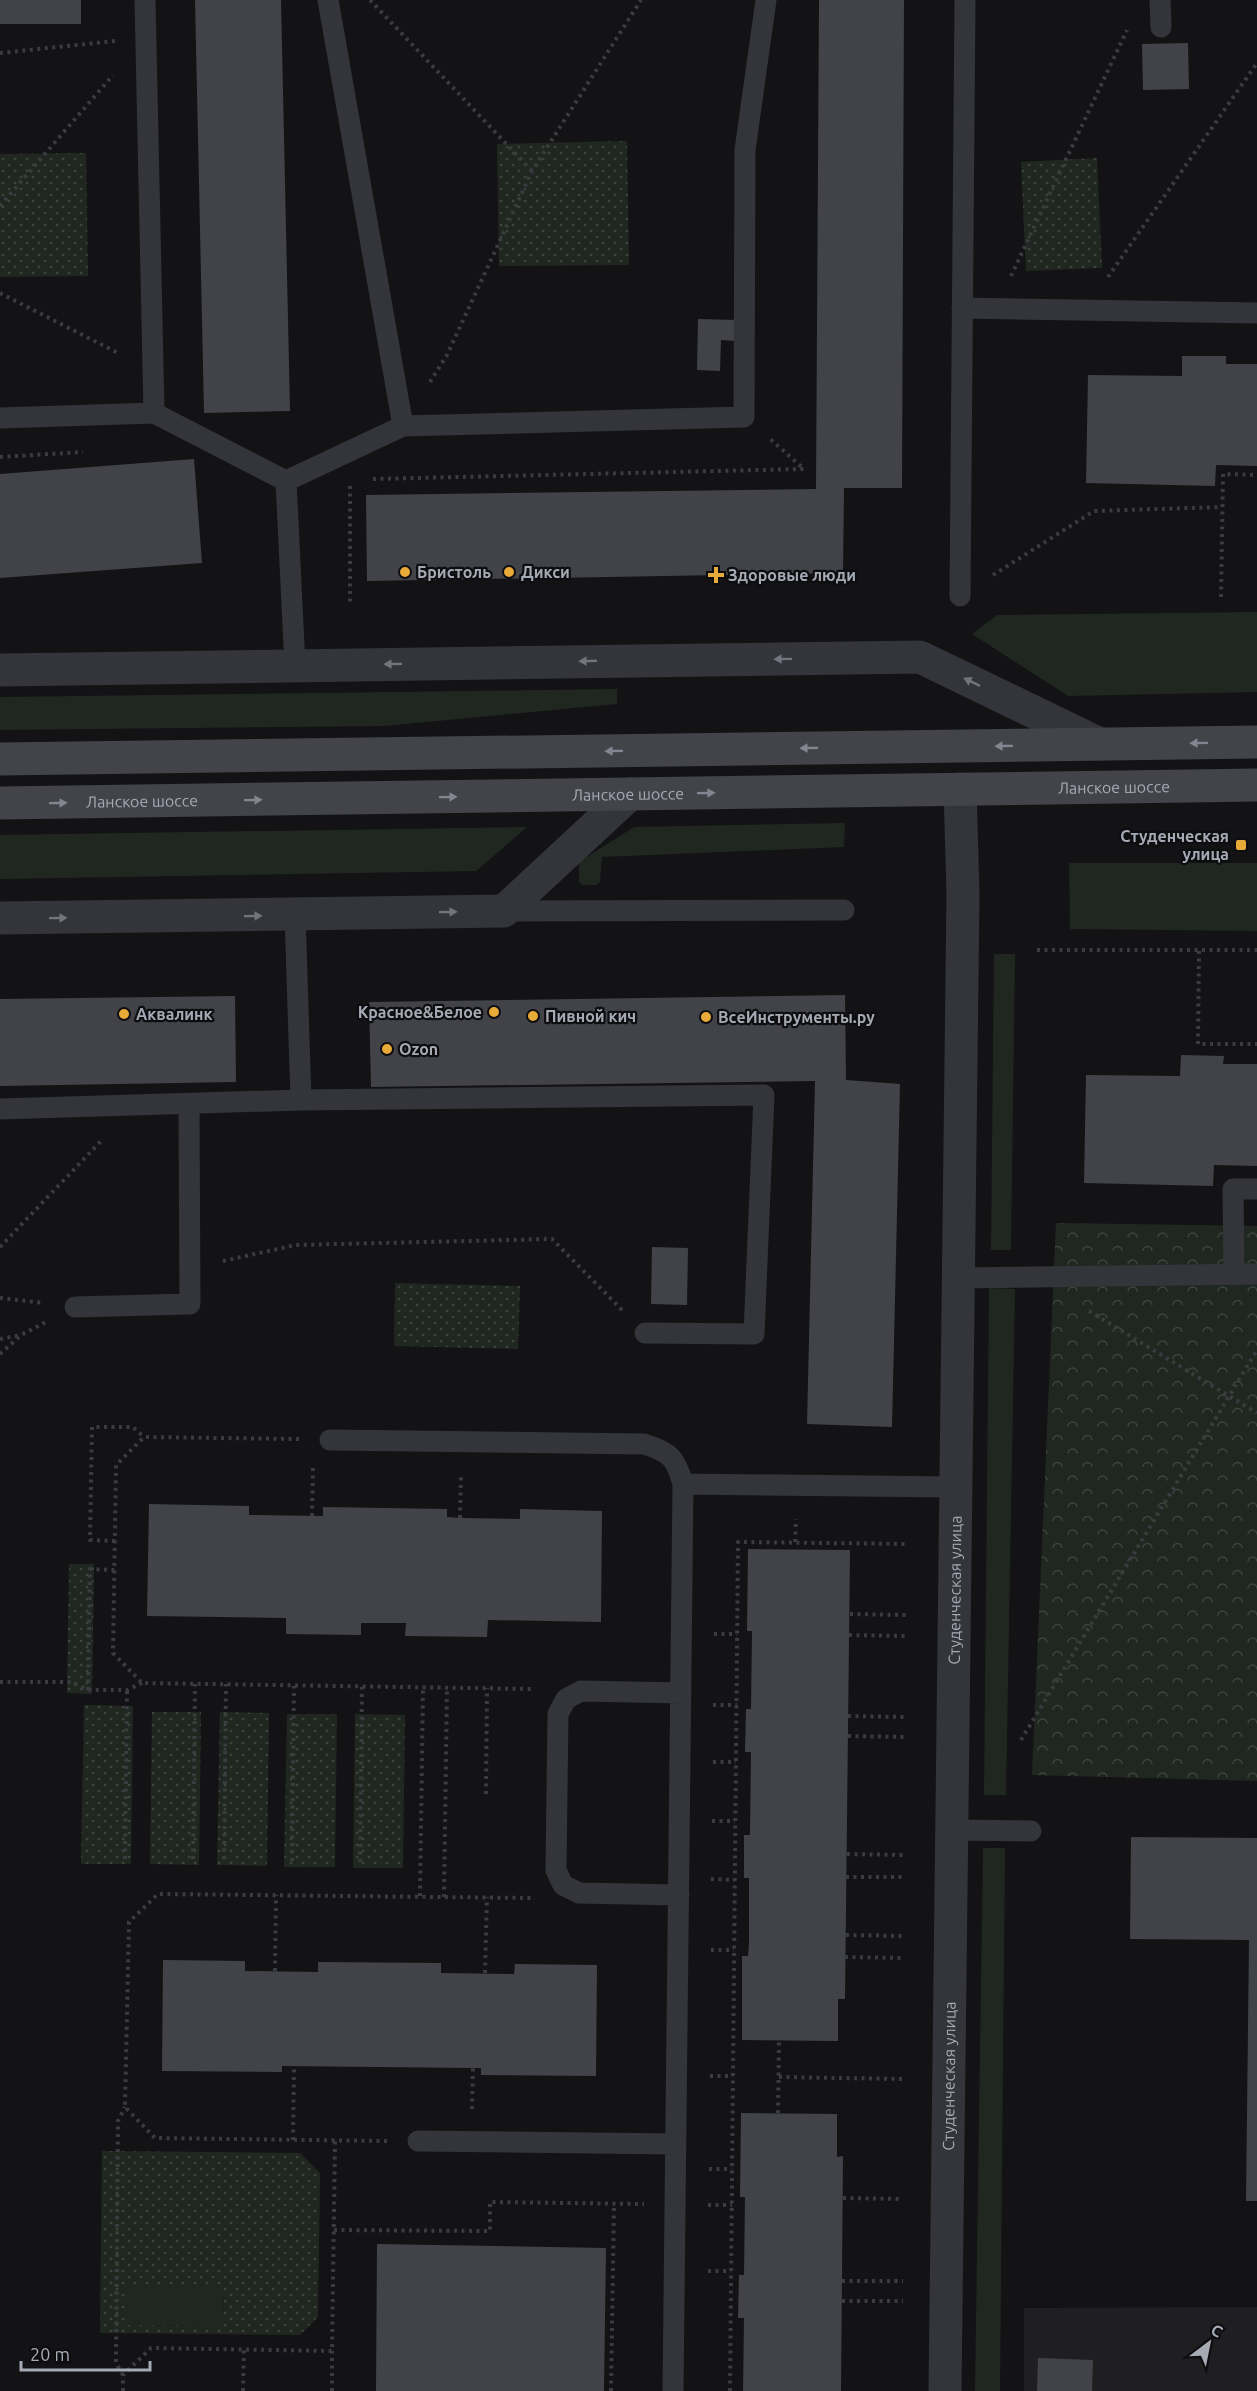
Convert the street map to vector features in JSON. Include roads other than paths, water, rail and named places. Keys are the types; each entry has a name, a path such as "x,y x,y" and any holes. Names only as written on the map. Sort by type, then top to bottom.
{"main road":[{"path":"0,759 1257,742"},
{"name":"Ланское шоссе","path":"0,803 1257,785"}],"street":[{"path":"0,670 920,657 1100,744"},
{"name":"Студенческая улица","path":"945,2391 954,1487 963,894 960,789"},
{"path":"0,918 504,911 630,794"}],"lane":[{"path":"145,0 154,413"},
{"path":"328,0 403,426"},
{"path":"286,481 403,426 744,417 745,150 766,0"},
{"path":"960,596 965,0"},
{"path":"1160,0 1161,27"},
{"path":"962,308 1257,313"},
{"path":"0,418 154,413 286,481"},
{"path":"286,481 295,666"},
{"path":"504,911 844,910"},
{"path":"295,915 301,1100"},
{"path":"0,1109 135,1107 301,1100 764,1095 754,1334 645,1333"},
{"path":"75,1306 190,1304 189,1105"},
{"path":"1234,1275 1233,1189 1257,1189"},
{"path":"958,1278 1257,1274"},
{"path":"322,1440 644,1444 664,1450 678,1465 683,1484 673,2391"},
{"path":"683,1484 954,1487"},
{"path":"679,1895 579,1893 563,1885 556,1870 558,1714 566,1699 581,1691 681,1693"},
{"path":"951,1830 1031,1832"},
{"path":"418,2141 676,2144"}],"place":[{"name":"Бристоль","path":"405,572"},
{"name":"Дикси","path":"509,572"},
{"name":"Здоровые люди","path":"716,575"},
{"name":"Студенческая улица","path":"1241,845"},
{"name":"Красное&Белое","path":"494,1012"},
{"name":"Аквалинк","path":"124,1014"},
{"name":"Пивной кич","path":"533,1016"},
{"name":"ВсеИнструменты.ру","path":"706,1017"},
{"name":"Ozon","path":"387,1049"}]}
